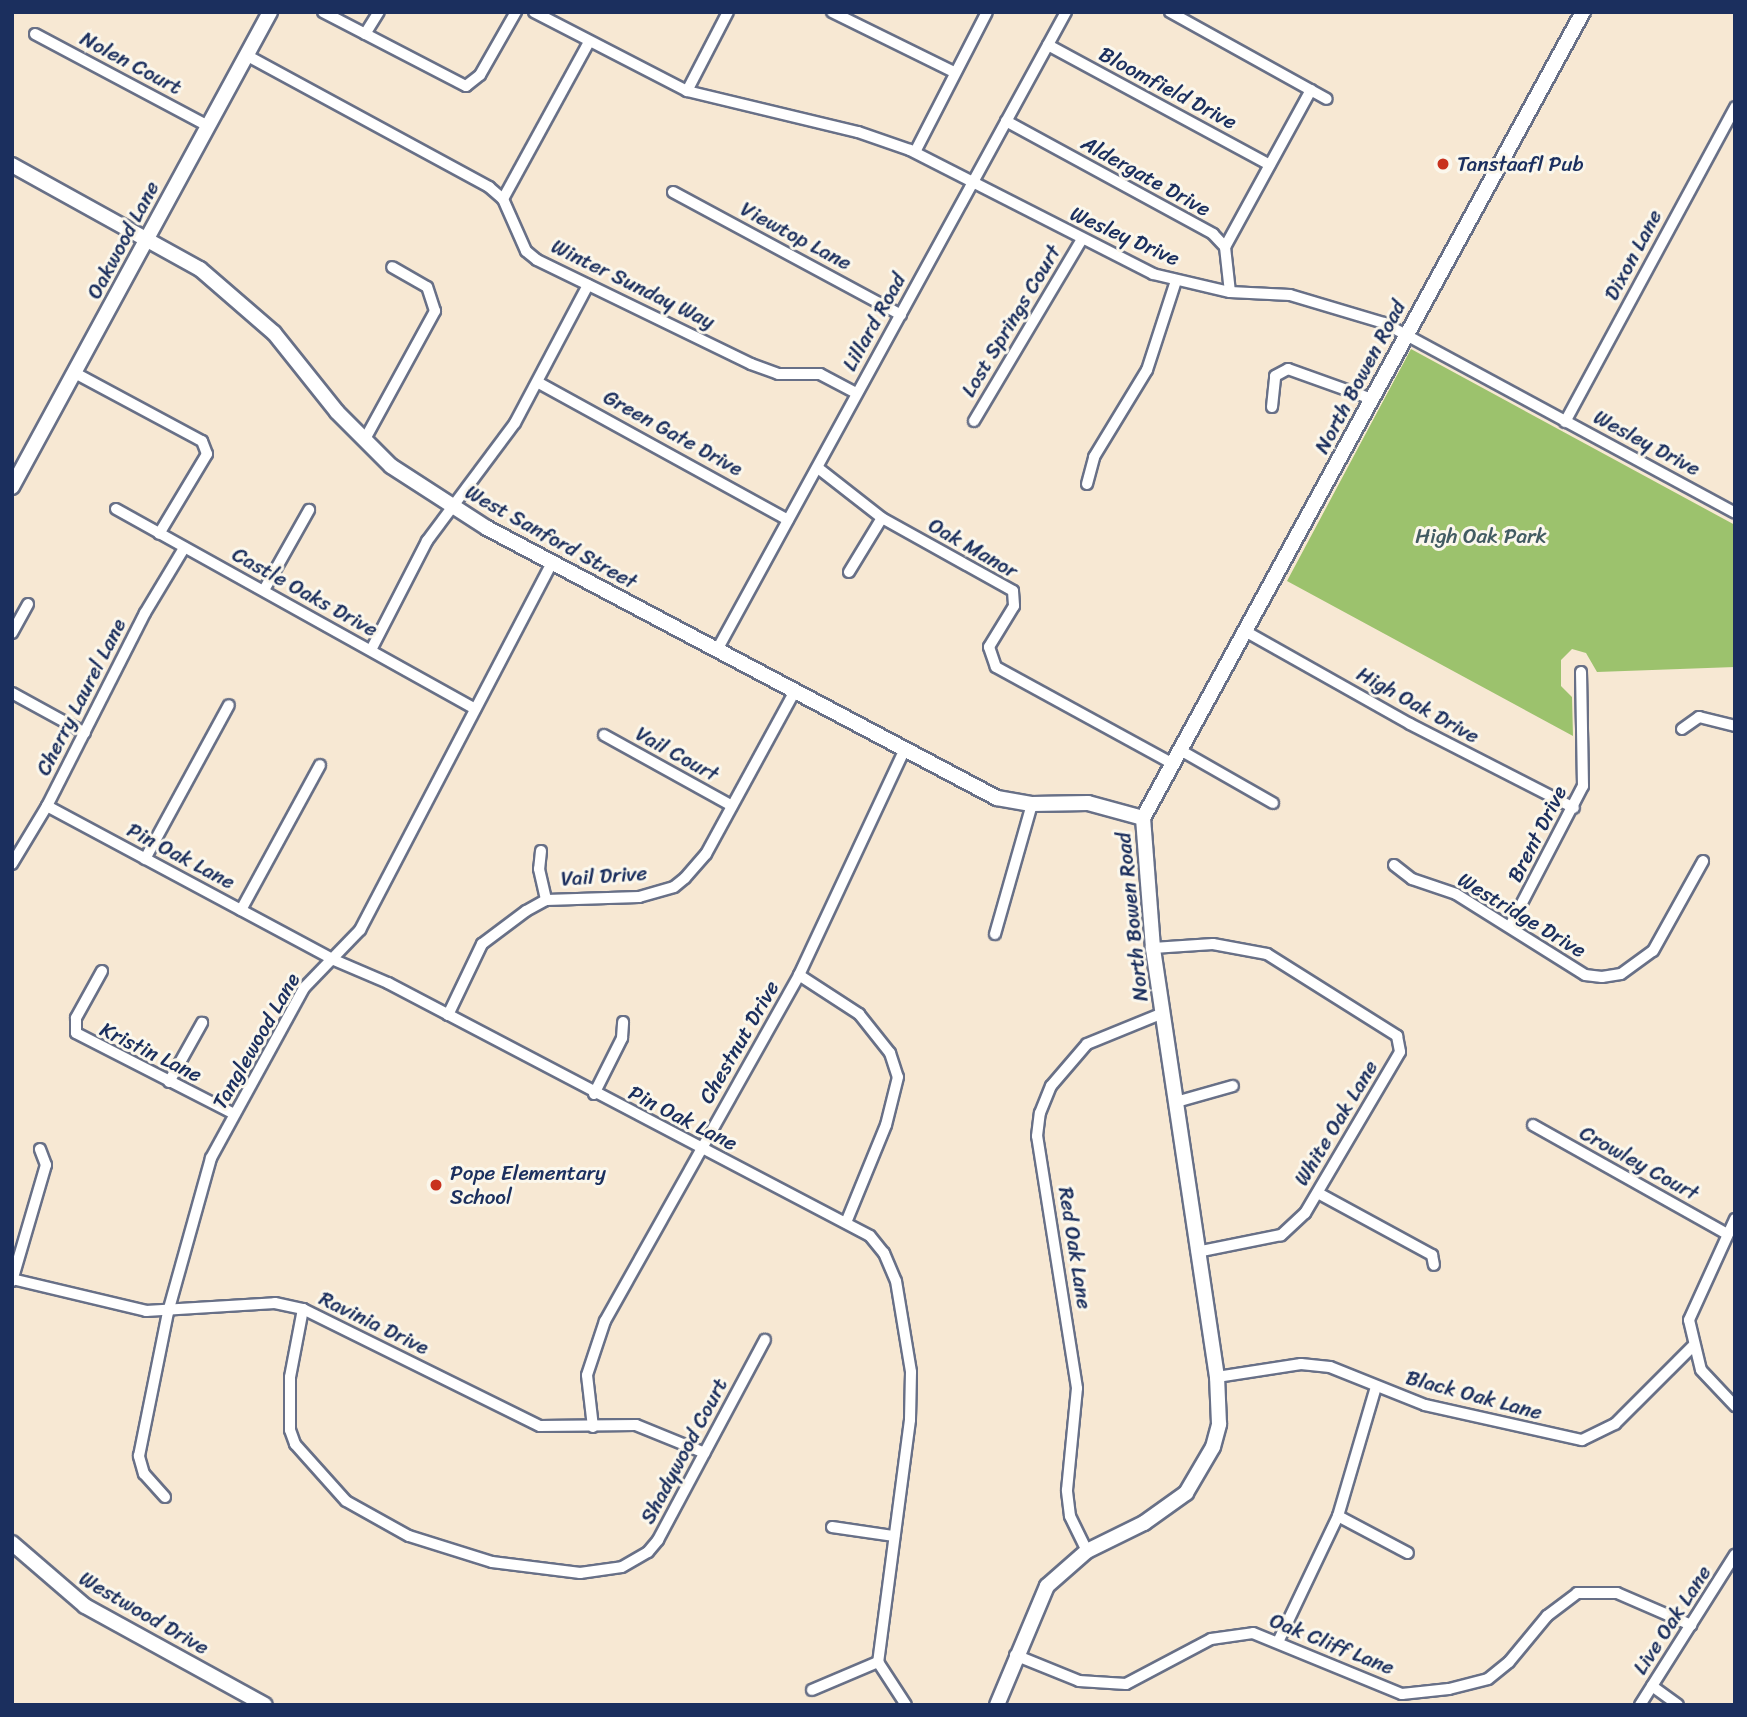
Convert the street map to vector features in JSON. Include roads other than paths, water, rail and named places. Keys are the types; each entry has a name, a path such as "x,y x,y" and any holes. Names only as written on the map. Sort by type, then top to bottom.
{"street":[{"name":"Oakwood Lane","path":"12,487 270,12"},
{"path":"323,12 466,86 480,75 516,12"},
{"path":"365,34 379,12"},
{"name":"Wesley Drive","path":"534,12 687,91 858,132 915,152 974,180 1081,241 1175,281 1230,292 1314,300 1358,313 1406,335 1735,513"},
{"path":"687,91 727,12"},
{"path":"832,12 954,72"},
{"path":"915,152 987,12"},
{"name":"Lillard Road","path":"717,650 1066,12"},
{"path":"1170,12 1327,99"},
{"name":"North Bowen Road","path":"997,1705 1015,1656 1047,1586 1087,1551 1144,1523 1186,1493 1213,1447 1219,1424 1217,1377 1153,948 1143,818 1583,12"},
{"name":"Nolen Court","path":"35,34 208,127"},
{"path":"246,55 489,187 503,199 589,42"},
{"name":"Bloomfield Drive","path":"1048,45 1270,165"},
{"path":"1230,292 1225,247 1311,90"},
{"name":"Dixon Lane","path":"1565,422 1735,107"},
{"name":"Aldergate Drive","path":"1006,121 1213,234 1225,247"},
{"name":"West Sanford Street","path":"13,168 147,238 237,299 274,333 365,439 398,472 450,506 904,751 997,798 1032,804 1088,803 1143,818"},
{"name":"Viewtop Lane","path":"673,192 901,315"},
{"name":"Winter Sunday Way","path":"503,199 526,251 588,285 751,364 778,374 820,374 856,393"},
{"name":"Lost Springs Court","path":"974,421 1081,241"},
{"path":"365,439 435,312 427,287 392,267"},
{"path":"1087,484 1094,457 1147,370 1175,281"},
{"path":"371,650 450,506 515,424 539,383 588,285"},
{"path":"1272,407 1275,376 1288,369 1372,399"},
{"path":"75,373 202,441 207,454 159,534"},
{"name":"Green Gate Drive","path":"539,383 788,520"},
{"name":"Oak Manor","path":"818,468 882,518 1013,591 1014,606 989,647 996,667 1177,757"},
{"name":"Castle Oaks Drive","path":"116,509 475,709"},
{"path":"264,590 309,510"},
{"path":"849,572 882,518"},
{"name":"Cherry Laurel Lane","path":"12,864 47,806 145,613 184,548"},
{"name":"Tanglewood Lane","path":"165,1497 144,1474 139,1456 168,1312 201,1184 234,1114 304,988 360,930 434,796 475,709 552,563"},
{"path":"12,633 28,604"},
{"name":"High Oak Drive","path":"1245,631 1410,724 1574,808"},
{"name":"Brent Drive","path":"1510,926 1574,808 1585,772 1581,672"},
{"name":"Vail Drive","path":"448,1015 482,944 493,932 546,900 639,897 674,887 706,854 796,691"},
{"path":"12,693 85,733"},
{"path":"145,859 229,705"},
{"path":"1682,729 1699,717 1735,726"},
{"name":"Vail Court","path":"604,735 732,806"},
{"name":"Chestnut Drive","path":"593,1427 587,1375 592,1353 699,1150 799,975 904,751"},
{"path":"1177,757 1273,803"},
{"path":"241,910 320,765"},
{"path":"995,934 1032,804"},
{"name":"Pin Oak Lane","path":"47,806 332,959 448,1015 699,1150 846,1220 884,1253 904,1313 911,1372 910,1420 878,1662"},
{"path":"541,851 539,869 546,900"},
{"name":"Westridge Drive","path":"1394,864 1412,879 1456,894 1585,975 1621,974 1653,951 1703,861"},
{"name":"White Oak Lane","path":"1153,948 1213,944 1267,954 1397,1036 1400,1052 1318,1194 1281,1235 1198,1252"},
{"name":"Kristin Lane","path":"102,971 76,1018 76,1033 234,1114"},
{"path":"799,975 859,1014 881,1038 897,1068 895,1100 846,1220"},
{"name":"Red Oak Lane","path":"1087,1551 1070,1516 1067,1490 1077,1388 1037,1136 1041,1113 1057,1078 1087,1044 1163,1013"},
{"path":"594,1094 622,1038 623,1022"},
{"path":"169,1082 202,1023"},
{"path":"1176,1102 1233,1086"},
{"name":"Crowley Court","path":"1533,1125 1727,1234"},
{"path":"12,1280 46,1165 40,1149"},
{"path":"1318,1194 1432,1255 1434,1265"},
{"path":"1735,1219 1693,1307 1692,1347 1701,1370 1735,1406"},
{"name":"Ravinia Drive","path":"12,1280 168,1312 275,1303 303,1310 513,1416 540,1426 636,1425 705,1453"},
{"name":"Shadywood Court","path":"303,1310 290,1377 289,1414 295,1444 346,1501 409,1536 492,1562 590,1573 622,1567 648,1552 658,1540 765,1340"},
{"name":"Black Oak Lane","path":"1217,1377 1301,1364 1330,1367 1425,1405 1582,1440 1615,1424 1692,1347"},
{"path":"1278,1642 1338,1516 1376,1387"},
{"path":"1338,1516 1408,1553"},
{"path":"832,1527 894,1536"},
{"name":"Westwood Drive","path":"12,1543 85,1606 265,1705"},
{"name":"Live Oak Lane","path":"1640,1705 1735,1555"},
{"name":"Oak Cliff Lane","path":"1015,1656 1104,1686 1141,1679 1211,1639 1235,1632 1253,1633 1402,1694 1449,1689 1488,1679 1509,1662 1547,1616 1577,1594 1617,1592 1691,1625"},
{"path":"812,1690 878,1662 906,1705"},
{"path":"1652,1686 1678,1705"}],"place":[{"name":"Tanstaafl Pub","path":"1443,164"},
{"name":"Pope Elementary School","path":"436,1185"}],"park label":[{"name":"High Oak Park","path":"1481,536"}]}
